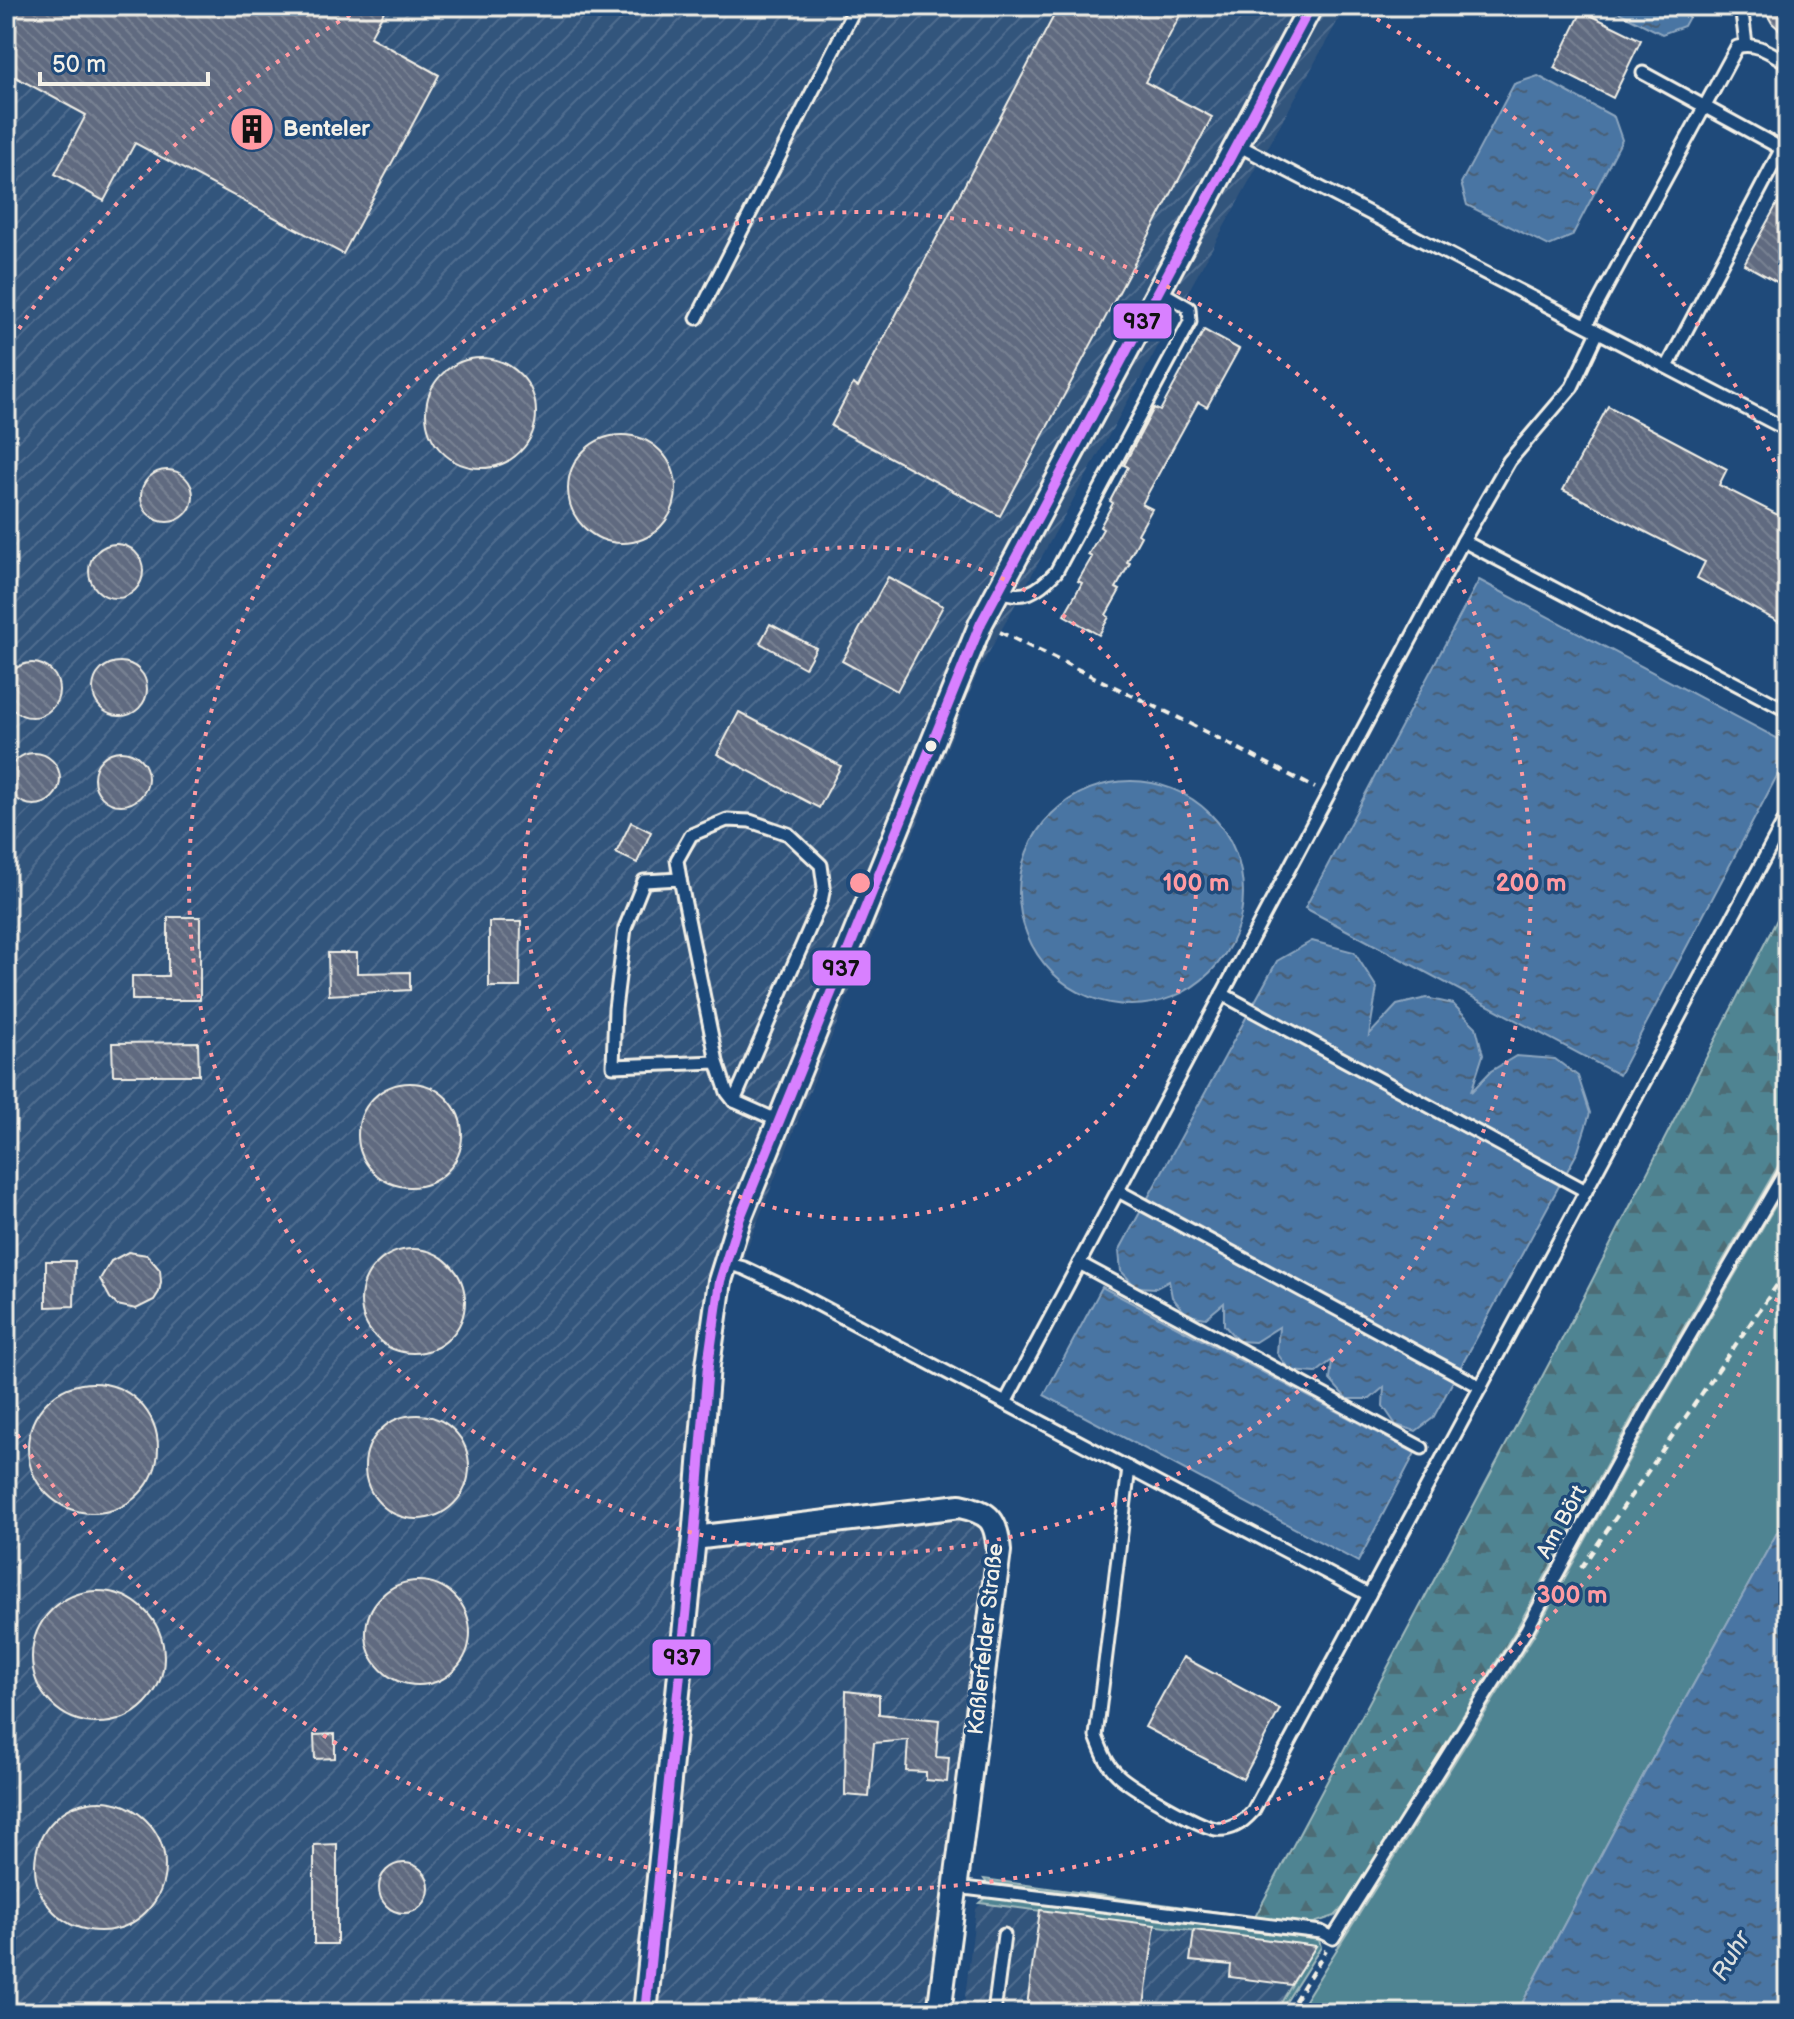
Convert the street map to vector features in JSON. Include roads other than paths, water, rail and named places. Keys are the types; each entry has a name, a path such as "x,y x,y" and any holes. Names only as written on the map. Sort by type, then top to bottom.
{"street":[{"path":"645,2013 694,1538 708,1365 720,1281 739,1220 990,628 1157,289 1311,6"},
{"name":"Kaßlerfelder Straße","path":"694,1538 960,1506 979,1510 989,1517 997,1529 999,1551 939,2013"}],"lane":[{"path":"697,318 856,6"},
{"path":"1741,6 1746,44"},
{"path":"1586,325 1737,47 1756,45 1788,63"},
{"path":"1643,73 1785,150 1667,367"},
{"path":"1236,144 1788,427 1788,439"},
{"path":"1007,593 1043,585 1056,572 1190,322 1189,308 1157,289"},
{"path":"1005,1403 1463,541 1509,461 1572,387 1598,332"},
{"path":"1463,541 1788,711"},
{"path":"1129,1468 1096,1736 1115,1773 1130,1784 1202,1824 1216,1829 1230,1828 1243,1822 1253,1811 1788,814"},
{"path":"734,1101 821,902 824,887 821,865 788,834 750,821 727,820 691,835 677,860 680,879 717,1062 727,1092 734,1101 779,1121"},
{"path":"680,879 644,881 625,928 615,1009 613,1066 717,1062"},
{"path":"1222,994 1586,1191"},
{"name":"Am Bört","path":"956,1887 1321,1932 1333,1938 1527,1629 1649,1405 1788,1167"},
{"path":"1118,1191 1481,1387"},
{"path":"725,1263 744,1268 791,1290 1369,1595"},
{"path":"1079,1263 1422,1448"},
{"path":"994,2013 1004,1935"}],"water":[{"path":"1606,6 1695,6 1684,26 1662,34"},
{"path":"1538,76 1614,117 1622,140 1572,236 1549,246 1467,205 1461,183 1514,84"},
{"path":"1479,580 1788,744 1788,755 1619,1075 1305,908"},
{"path":"1131,781 1174,789 1210,814 1235,850 1243,893 1235,936 1210,972 1174,997 1131,1005 1088,997 1052,972 1027,936 1019,893 1027,850 1052,814 1088,789"},
{"path":"1312,941 1354,952 1377,988 1369,1035 1397,1005 1426,998 1453,1004 1476,1027 1483,1055 1471,1092 1491,1071 1516,1056 1555,1059 1578,1076 1590,1113 1578,1151 1433,1418 1416,1431 1396,1425 1383,1406 1384,1387 1370,1399 1347,1399 1330,1380 1332,1360 1316,1373 1290,1371 1277,1353 1279,1327 1255,1342 1238,1341 1224,1325 1224,1303 1206,1318 1187,1315 1172,1297 1169,1281 1156,1288 1136,1287 1121,1271 1119,1251 1277,961"},
{"path":"1102,1287 1415,1453 1358,1562 1044,1395"},
{"name":"Ruhr","path":"1788,1513 1788,2013 1517,2013 1644,1774"}],"place":[{"name":"Benteler","path":"252,129"}]}
